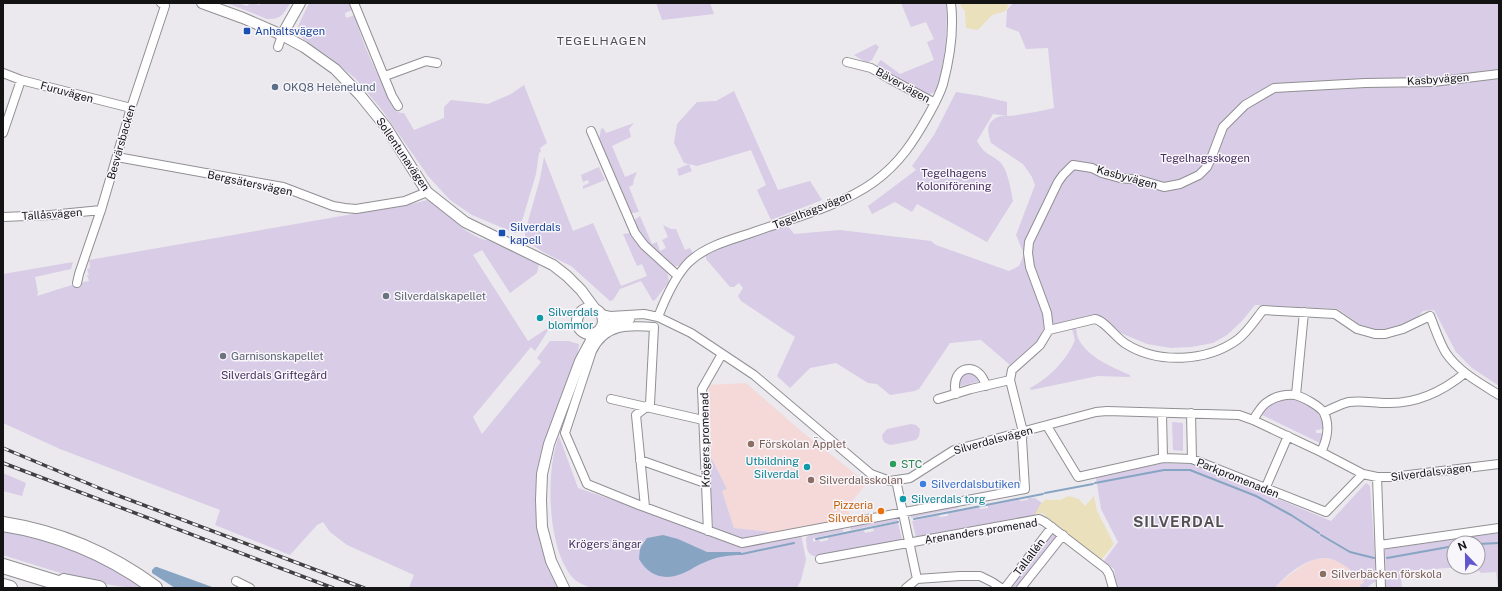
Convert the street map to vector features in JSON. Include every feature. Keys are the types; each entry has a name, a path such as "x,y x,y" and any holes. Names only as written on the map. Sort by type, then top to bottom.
{"highway":[{"path":"3,524 40,531 82,545 132,571 155,588"},
{"path":"3,566 74,588"},
{"path":"34,575 98,588"},
{"path":"3,586 10,588"}],"street":[{"name":"Besvärsbacken","path":"77,283 101,210 131,108 165,6 161,3"},
{"name":"Sollentunavägen","path":"202,3 237,15 282,35 304,47 335,69 360,95 386,128 428,192 465,222 553,265 567,276 586,296 598,312"},
{"path":"278,47 282,35 300,3"},
{"path":"354,3 392,96 398,106"},
{"name":"Tegelhagsvägen","path":"658,317 662,306 678,276 688,263 699,254 721,243 832,204 874,182 897,162 913,142 935,103 943,85 951,43 951,3"},
{"path":"385,76 426,61 437,63"},
{"name":"Bävervägen","path":"847,62 871,68 935,103"},
{"name":"Furuvägen","path":"3,73 21,80 131,108"},
{"name":"Kasbyvägen","path":"1049,330 1047,313 1030,268 1028,253 1029,242 1058,182 1073,165 1092,168 1102,173 1120,178 1140,180 1164,187 1180,184 1199,175 1207,167 1223,127 1245,105 1274,88 1372,83 1433,82 1499,74"},
{"path":"3,132 21,80"},
{"path":"591,131 635,233 644,245 678,276"},
{"name":"Bergsätersvägen","path":"117,157 283,188 332,206 345,208 356,209 405,201 428,192"},
{"name":"Tallåsvägen","path":"3,217 50,215 101,210"},
{"name":"Sollentunavägen","path":"575,285 582,311"},
{"path":"568,588 562,584 551,561 542,527 540,500 542,474 549,444 580,361 602,325 602,319 598,312 587,308 579,314 577,321 580,330 581,342 580,361"},
{"path":"645,507 636,416 650,404 654,327 624,326 604,335 592,351 565,433 587,484 645,507 708,531 742,543 1025,489 1022,439 1023,432 1010,380 1012,370 1040,345 1049,330 1095,319 1099,320 1117,337 1134,349 1157,355 1181,358 1200,356 1228,346 1239,339 1263,310 1335,314 1357,329 1375,334 1385,334 1403,329 1430,316 1447,353 1465,373 1499,395"},
{"name":"Silverdalsvägen","path":"598,312 610,316 644,314 658,317 691,333 754,375 871,474 890,481 910,478 954,450 1102,412 1239,415 1288,436 1363,474 1377,477 1392,477 1499,464"},
{"path":"1296,395 1304,312"},
{"name":"Silverdalsvägen","path":"597,331 620,321 642,319 649,316"},
{"path":"580,330 587,334 597,331"},
{"name":"Krögers promenad","path":"708,531 702,389 722,354"},
{"path":"956,394 954,382 957,375 964,370 970,369 978,372 983,376 986,386"},
{"path":"1324,412 1351,402 1386,404 1421,399 1444,389 1465,373"},
{"path":"938,400 1010,380"},
{"path":"1253,420 1261,407 1268,401 1280,396 1296,395 1315,404 1324,412 1328,427 1321,452"},
{"path":"611,399 703,420"},
{"path":"1162,413 1163,458"},
{"path":"1191,413 1192,459"},
{"name":"Parkpromenaden","path":"1047,426 1078,477 1163,458 1192,459 1326,512 1363,474"},
{"path":"1265,489 1288,436"},
{"path":"640,460 705,483"},
{"path":"1377,477 1381,588"},
{"path":"896,480 917,579"},
{"name":"Arenanders promenad","path":"820,559 1038,519 1045,522 1063,535 1106,569 1110,574 1113,588"},
{"name":"Tallallén","path":"1005,588 1052,527"},
{"path":"1380,545 1499,528"},
{"name":"Tallallén","path":"1021,588 1063,535"},
{"path":"906,588 917,579 945,576 980,576 1001,588"},
{"path":"236,581 250,588"}],"shaded area":[{"path":"746,383 801,431 867,483 848,506 850,521 780,533 734,528 722,491 727,489 711,457 709,385"},
{"name":"Silverbäcken förskola","path":"1326,558 1338,561 1361,578 1364,582 1360,585 1361,588 1275,588 1300,567 1315,559"}],"green space":[{"path":"227,3 237,3 247,6 251,3 260,5 260,3 290,3 281,16 267,19"},
{"path":"309,3 350,3 352,10 345,13 346,18 355,15 364,43 389,100 397,111 404,113 414,130 444,118 444,107 451,100 488,104 511,94 524,85 547,143 540,148 541,151 539,153 536,174 519,231 515,233 472,215 450,200 428,176 382,110 356,79 332,59 304,40 299,32 298,26"},
{"path":"656,3 710,3 714,14 662,20"},
{"path":"901,3 946,3 946,35 938,87 935,91 928,94 879,69 877,66 881,60 900,74 934,60 927,42 934,39 926,22 911,27"},
{"name":"Tegelhagsskogen","path":"1013,3 1499,3 1499,386 1472,368 1456,352 1434,310 1423,311 1416,319 1390,329 1376,330 1363,327 1338,309 1255,305 1242,321 1227,335 1213,343 1191,347 1171,348 1147,344 1116,331 1096,316 1044,327 1039,339 1010,365 981,340 950,343 919,389 915,391 890,395 877,384 868,383 836,363 810,368 790,388 777,376 795,337 741,301 738,296 743,288 739,283 734,287 730,287 706,259 706,255 727,243 786,223 794,234 840,230 931,241 936,245 1009,271 1019,266 1024,254 1016,235 1035,185 1032,177 1023,164 991,143 988,128 991,122 998,117 1014,116 1054,108 1048,48 1026,49 1019,32 1006,27 1007,10"},
{"path":"876,44 879,47 872,60 867,63 854,55"},
{"path":"734,91 778,190 810,181 822,200 771,220 757,190 766,185 751,150 697,166 684,163 674,143 677,124 697,102 716,101"},
{"name":"Tegelhagens Koloniförening","path":"956,92 1007,102 1007,116 993,114 977,141 985,152 1000,162 1003,166 1009,180 1013,201 987,242 917,204 912,212 895,202 872,214 868,206 916,170 912,166 934,135"},
{"path":"634,123 629,129 631,137 612,146 625,177 637,172 633,185 629,187 639,212 632,213 629,212 599,140 601,129 603,128 606,133"},
{"path":"544,157 573,231 593,223 621,286 647,276 642,264 637,266 623,234 630,233 649,256 666,270 669,282 655,300 653,301 641,281 620,289 613,300 610,301 571,266 543,252 525,240 525,232 540,179"},
{"path":"689,164 692,171 679,176 677,169"},
{"path":"599,167 605,180 583,189 583,186 589,183 588,180 583,182 581,175"},
{"name":"Silverdals Griftegård","path":"427,200 434,202 465,230 479,238 490,241 539,264 537,273 510,293 482,250 473,255 528,341 548,328 549,329 535,351 531,347 473,417 482,434 541,362 537,358 550,341 568,341 579,344 577,357 545,447 545,557 558,588 409,588 414,575 347,545 330,532 323,522 317,525 290,555 215,525 220,510 60,449 3,423 3,274 73,262 71,269 35,277 38,293 37,296 89,281 87,269 90,268 89,260"},
{"path":"640,216 652,244 657,242 660,251 666,248 662,240 668,237 663,225 671,229 676,229 685,250 690,248 693,254 679,266 673,266 644,240 635,227 633,221"},
{"path":"1076,328 1078,339 1089,352 1116,369 1130,375 1130,377 1098,376 1031,390 1030,388 1057,368 1067,355 1075,340 1072,329"},
{"path":"972,372 981,381 957,387 960,375"},
{"path":"1293,398 1305,402 1317,412 1323,423 1324,429 1316,430 1316,433 1324,433 1322,444 1262,415 1275,403"},
{"path":"1172,422 1183,423 1183,451 1173,450"},
{"path":"911,424 916,425 920,429 919,436 916,440 891,445 883,441 882,435 887,429"},
{"name":"Krögers ängar","path":"559,436 578,488 743,545 801,534 806,560 801,580 797,588 591,588 578,582 574,579 565,566 558,550 551,510 550,489 552,469"},
{"path":"711,457 727,489 722,491 734,528 780,533 742,540 713,527 709,459"},
{"path":"1163,463 1195,464 1331,521 1366,483 1370,486 1376,581 1366,588 1361,588 1360,585 1364,582 1358,575 1338,562 1325,558 1311,561 1297,568 1285,577 1275,588 1117,588 1114,569 1104,561 1118,542 1101,509 1096,478"},
{"path":"3,473 26,483 22,496 3,491"},
{"path":"1028,498 1035,498 1042,503 1035,515 916,537 912,521 939,515 940,517 948,516 948,513 979,507 980,509 988,508 988,505 1019,499 1020,501 1028,500"},
{"path":"958,506 959,508 911,518 911,515"},
{"path":"897,518 898,521 851,530 850,527"},
{"path":"898,523 902,540 817,557 811,555 808,550 806,538 810,534 843,529 843,532 813,539 813,542 819,539 820,542 828,540 828,537 864,530 865,533 874,531 873,528"},
{"path":"3,529 30,535 92,556 146,588 110,585 74,577 3,555"},
{"path":"1499,533 1499,588 1496,572 1486,573 1486,535 1485,535"},
{"path":"1051,534 1054,534 1056,537 1018,588 1014,588 1010,585"},
{"path":"1446,540 1446,568 1405,571 1401,575 1402,588 1386,588 1385,549"}],"sand":[{"path":"960,3 1008,3 1007,10 992,15 978,30 966,28 965,11"},
{"path":"1068,496 1079,499 1085,506 1094,496 1097,511 1114,544 1101,560 1042,513 1035,515 1039,506 1046,499 1061,500"}],"water":[{"path":"663,535 678,539 707,552 741,552 742,555 717,558 700,564 681,574 662,577 651,573 639,559 640,548 647,538"},
{"path":"155,567 215,588 175,588 152,573 152,570"}],"waterway":[{"path":"1095,483 1164,470 1190,470 1256,496 1291,515 1319,533"},
{"path":"1045,493 1093,484"},
{"path":"914,519 1043,494"},
{"path":"816,539 898,522"},
{"path":"1321,535 1350,552 1374,558"},
{"path":"742,554 794,543"},
{"path":"1486,544 1499,543"},
{"path":"1387,558 1446,547"}],"railway":[{"path":"3,448 106,491 364,588"},
{"path":"3,463 333,588"}],"place":[{"name":"Anhaltsvägen","path":"247,31"},
{"name":"OKQ8 Helenelund","path":"275,87"},
{"name":"Silverdals kapell","path":"502,233"},
{"name":"Silverdalskapellet","path":"386,296"},
{"name":"Silverdals blommor","path":"540,318"},
{"name":"Garnisonskapellet","path":"223,356"},
{"name":"Förskolan Äpplet","path":"751,444"},
{"name":"STC","path":"893,464"},
{"name":"Utbildning Silverdal","path":"807,467"},
{"name":"Silverdalsskolan","path":"811,480"},
{"name":"Silverdalsbutiken","path":"923,484"},
{"name":"Silverdals torg","path":"903,499"},
{"name":"Pizzeria Silverdal","path":"881,511"},
{"name":"Silverbäcken förskola","path":"1323,574"}],"district":[{"name":"TEGELHAGEN","path":"602,41"},
{"name":"SILVERDAL","path":"1179,521"}]}
